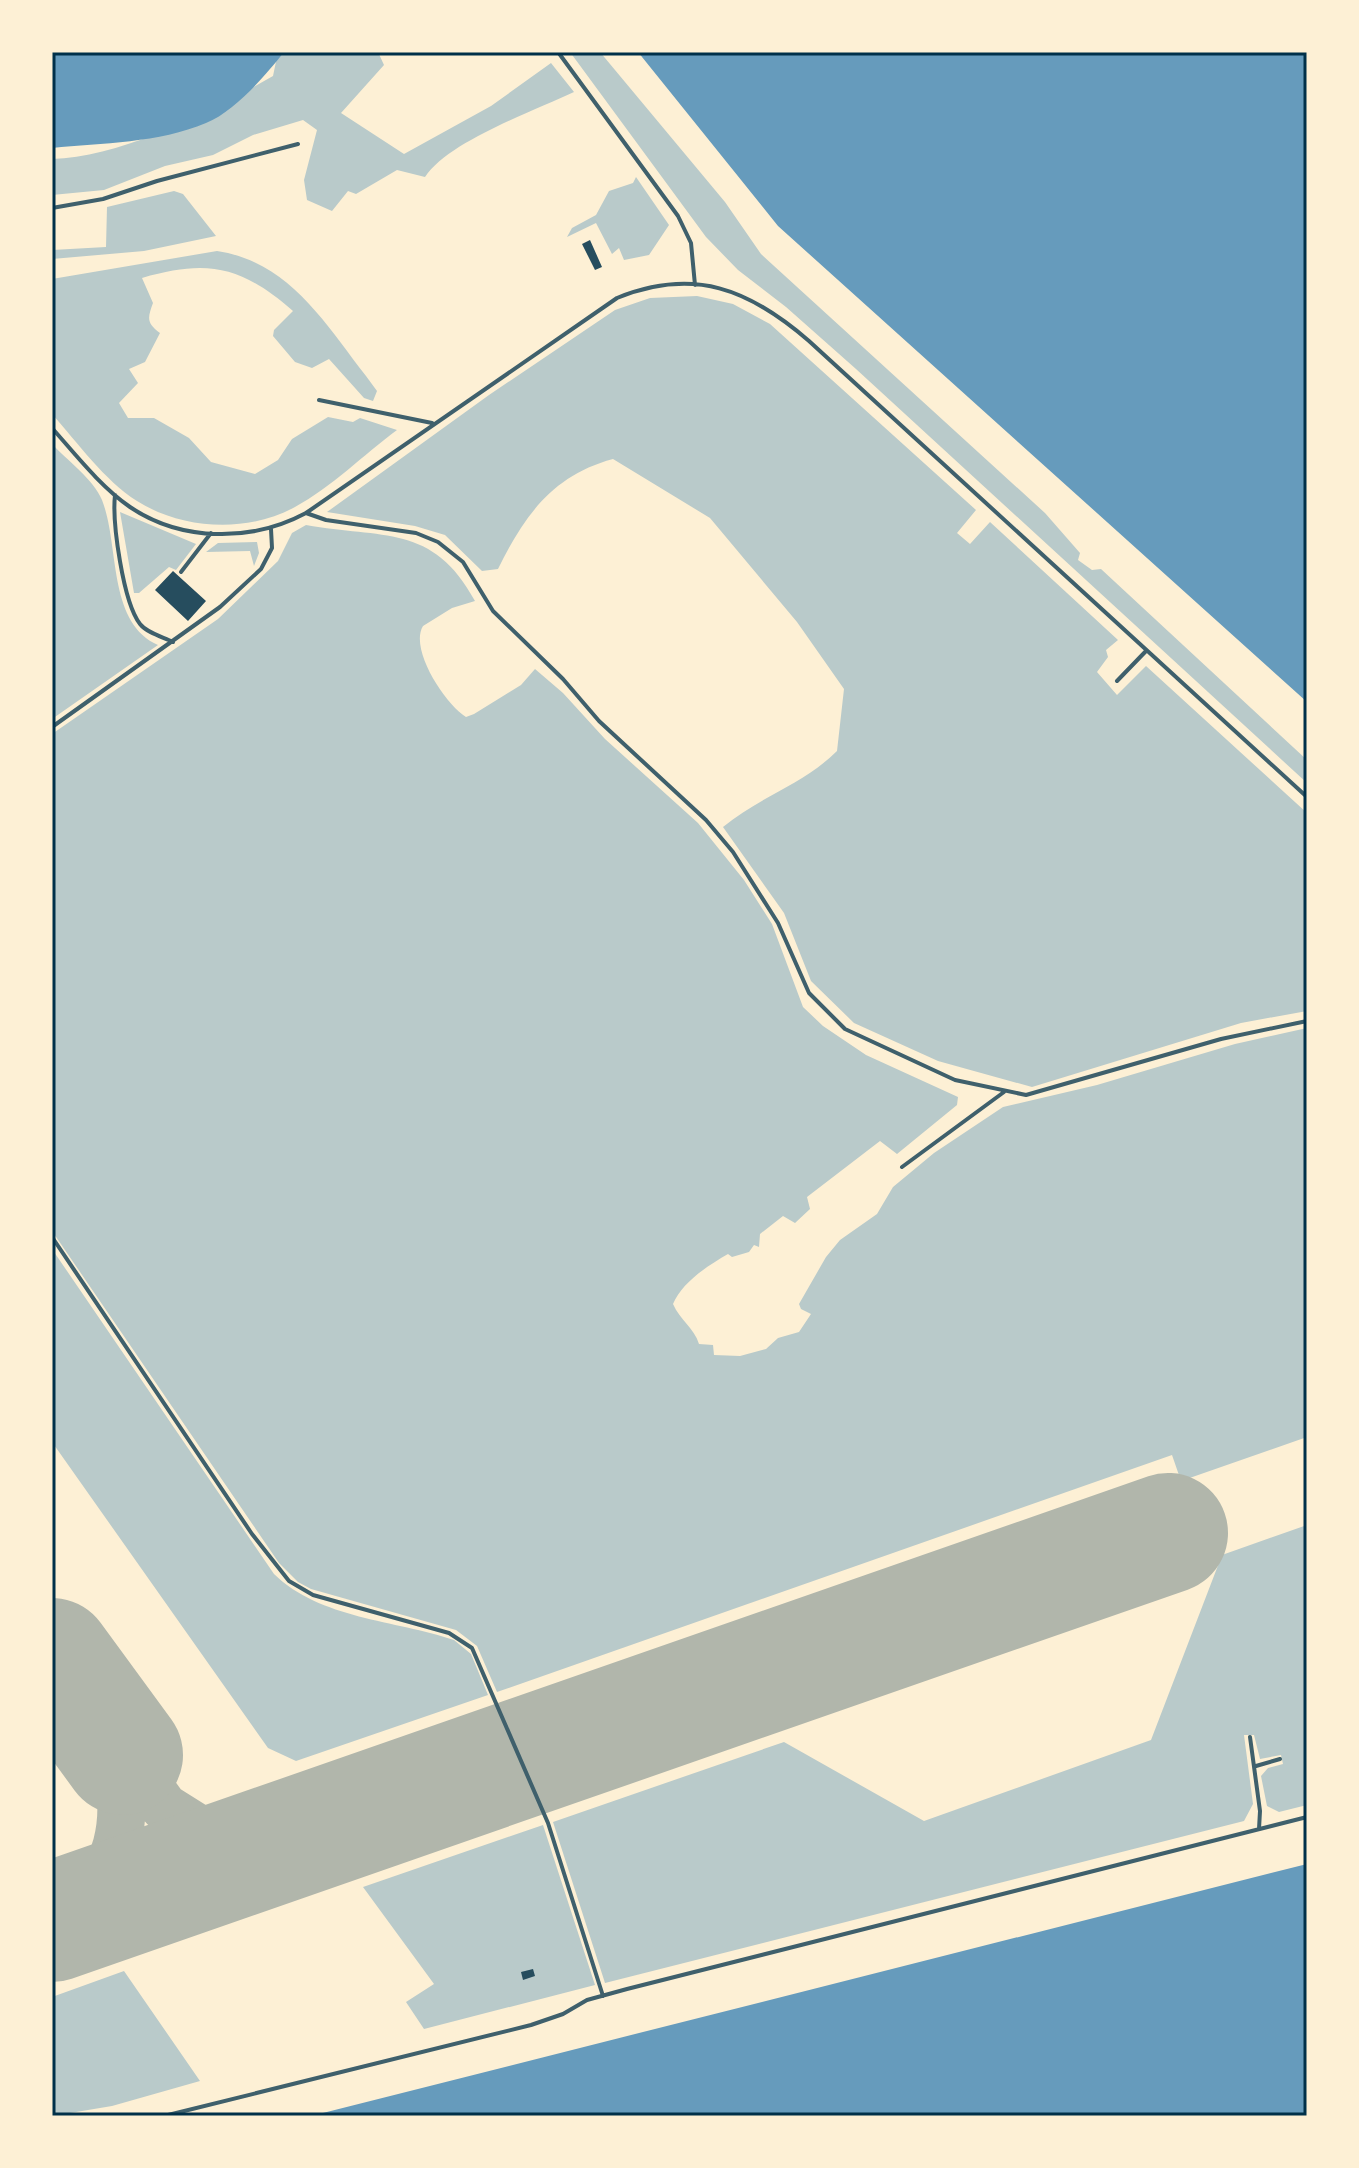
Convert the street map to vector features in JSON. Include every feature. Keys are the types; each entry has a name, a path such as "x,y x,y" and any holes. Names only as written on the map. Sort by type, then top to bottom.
{"lane":[{"path":"558,52 678,216 691,243 695,285"},
{"path":"52,208 103,199 157,181 298,144"},
{"path":"52,428 115,495 149,517 211,533 271,529 306,513 599,307 640,289 695,285 739,293 777,314 1307,797"},
{"path":"319,400 432,423"},
{"path":"115,495 113,515 132,610 142,627 173,642"},
{"path":"306,513 326,520 416,533 455,554 493,611 563,679 599,721 706,820 733,852 778,923 809,993 845,1029 955,1080 1026,1095 1221,1039 1307,1021"},
{"path":"52,727 173,642 261,569 272,548 271,529"},
{"path":"181,572 211,533"},
{"path":"1117,681 1146,651"},
{"path":"902,1167 1004,1092"},
{"path":"52,1237 252,1534 289,1581 313,1595 449,1633 472,1648 548,1823 603,1996"},
{"path":"1250,1737 1256,1766 1259,1829"},
{"path":"1256,1766 1280,1759"},
{"path":"164,2116 531,2025 603,1996 1307,1817"}],"shaded area":[{"path":"278,52 378,52 384,65 341,113 404,154 491,106 551,63 574,92 472,139 453,151 425,177 397,170 356,194 348,191 332,211 307,200 304,180 317,130 303,120 253,135 213,155 165,166 104,190 52,195 52,159 108,150 195,117 273,76"},
{"path":"570,52 600,52 725,202 761,254 1045,513 1080,553 1078,560 1092,570 1101,569 1307,760 1307,783 856,369 786,307 738,270 706,237"},
{"path":"636,177 669,225 649,255 624,260 619,248 612,254 596,223 567,237 572,228 596,215 609,191 633,183"},
{"path":"174,191 183,194 216,236 144,251 52,259 52,250 106,247 107,207"},
{"path":"217,251 242,257 265,268 303,297 377,391 373,401 364,398 329,359 312,368 295,362 273,336 274,330 293,311 257,284 223,270 186,269 142,278 153,303 149,320 160,333 145,362 129,369 138,383 119,403 128,418 154,418 189,438 211,462 255,474 278,460 292,439 328,417 353,422 360,418 397,430 335,480 295,507 257,521 216,525 174,518 137,501 102,472 52,414 52,279"},
{"path":"697,296 733,304 770,324 976,510 957,533 970,544 990,522 1118,640 1106,650 1108,657 1097,672 1117,695 1146,666 1307,813 1307,1011 1241,1023 1032,1087 938,1061 854,1023 811,981 784,913 723,827 810,773 837,751 844,689 797,622 710,518 613,459 573,475 543,500 518,532 498,569 482,571 445,535 415,526 327,512 489,395 615,310 650,298"},
{"path":"52,444 87,478 102,500 123,601 130,619 142,634 158,645 52,719"},
{"path":"120,512 196,544 176,570 169,567 139,593 134,593"},
{"path":"306,525 403,539 423,546 442,558 459,576 475,601 452,608 423,626 420,636 431,675 448,701 466,717 521,685 535,669 563,693 605,739 698,823 744,880 772,924 803,1007 823,1026 866,1055 958,1097 957,1105 897,1154 880,1141 807,1197 810,1209 795,1223 783,1216 760,1234 759,1247 754,1245 749,1252 732,1257 728,1254 689,1281 673,1304 699,1344 713,1345 714,1355 740,1356 766,1349 778,1338 799,1332 811,1314 801,1309 799,1304 826,1257 840,1240 877,1214 893,1187 934,1153 1003,1107 1097,1085 1235,1044 1307,1028 1307,1437 1181,1481 1172,1455 497,1692 477,1646 456,1630 311,1589 298,1582 279,1563 52,1231 52,734 218,619 278,561 292,533"},
{"path":"257,542 259,553 254,566 250,551 206,552 218,543"},
{"path":"52,1249 274,1574 293,1589 336,1609 454,1640 471,1654 488,1695 296,1761 268,1748 52,1442"},
{"path":"1307,1525 1307,1805 1279,1812 1267,1806 1261,1776 1268,1768 1283,1764 1281,1755 1260,1759 1254,1735 1244,1735 1253,1804 1244,1821 605,1983 553,1822 784,1742 924,1821 1151,1740 1222,1555"},
{"path":"543,1825 595,1985 424,2029 406,2002 434,1984 363,1887"},
{"path":"124,1971 200,2081 112,2106 52,2116 52,1997"}],"water":[{"path":"52,52 284,52 238,102 206,123 169,135 52,148"},
{"path":"638,52 1307,52 1307,702 778,226"},
{"path":"1307,1864 1307,2116 311,2116"}],"building":[{"path":"590,240 602,267 595,270 582,244"},
{"path":"173,571 206,601 188,621 155,590"},
{"path":"533,1969 535,1976 523,1980 521,1972"}],"taxiway":[{"path":"52,1652 164,1807 207,1834 232,1840 278,1837 460,1779"},
{"path":"52,1917 76,1905 95,1888 108,1868 117,1844 121,1794 109,1745"}],"runway":[{"path":"52,1922 1168,1533"},
{"path":"52,1658 123,1755"}]}
